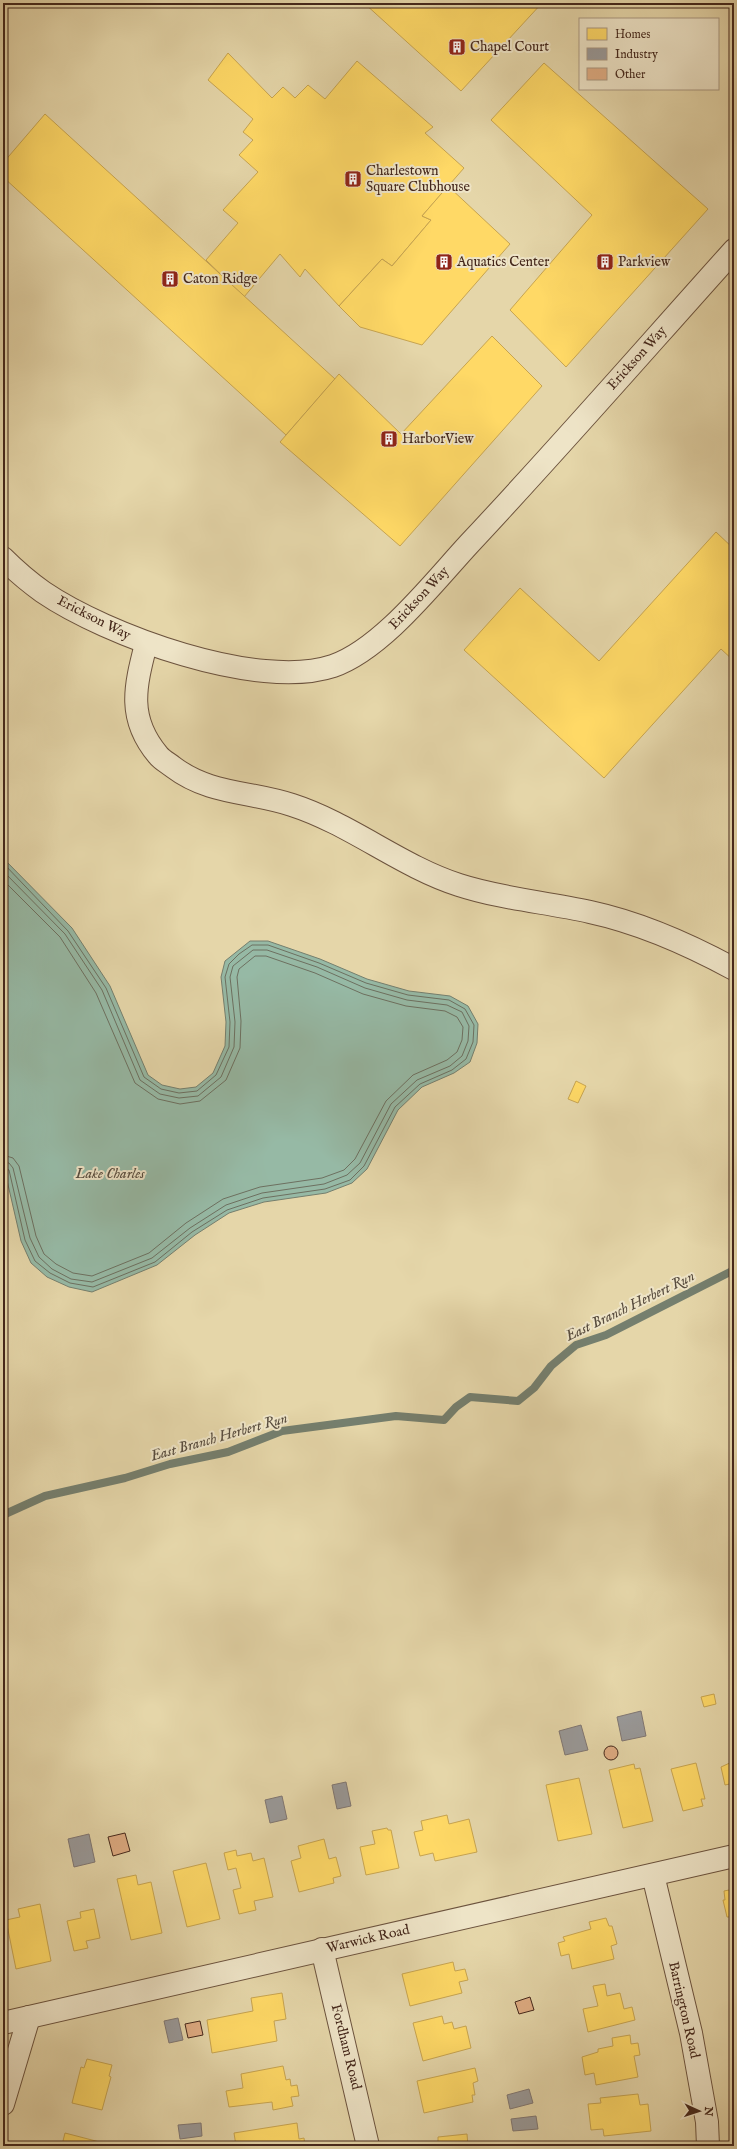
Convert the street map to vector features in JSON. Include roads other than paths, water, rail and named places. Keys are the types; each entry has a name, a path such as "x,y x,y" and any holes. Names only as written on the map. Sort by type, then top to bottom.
{"street":[{"name":"Erickson Way","path":"3,558 42,592 94,621 146,644 232,667 276,671 306,671 332,666 359,654 384,635 494,517 734,250"},
{"path":"146,644 136,684 137,709 142,732 159,757 182,773 210,787 263,798 304,810 350,830 413,864 457,885 496,896 591,912 650,929 698,949 734,970"},
{"name":"Warwick Road","path":"3,2023 734,1856"},
{"name":"Barrington Road","path":"653,1875 691,2033 707,2122 708,2146"},
{"name":"Fordham Road","path":"322,1949 368,2146"},
{"path":"3,2104 29,2017"}],"water":[{"name":"Lake Charles","path":"3,858 72,928 110,986 148,1075 162,1085 180,1089 196,1087 213,1073 225,1046 226,1022 221,977 225,961 250,941 268,941 320,959 367,979 409,991 450,996 468,1006 478,1024 477,1043 470,1062 454,1073 422,1087 398,1110 367,1169 352,1183 326,1193 264,1202 229,1213 195,1235 157,1265 92,1292 69,1287 47,1277 31,1263 21,1241 3,1163"}],"waterway":[{"name":"East Branch Herbert Run","path":"3,1515 45,1496 125,1478 170,1464 228,1452 282,1431 396,1416 444,1420 456,1407 470,1397 518,1401 534,1388 551,1366 576,1345 606,1335 734,1270"}],"place":[{"name":"Chapel Court","path":"457,47"},
{"name":"Charlestown Square Clubhouse","path":"353,179"},
{"name":"Aquatics Center","path":"444,262"},
{"name":"Parkview","path":"605,262"},
{"name":"Caton Ridge","path":"170,279"},
{"name":"HarborView","path":"389,439"}]}
